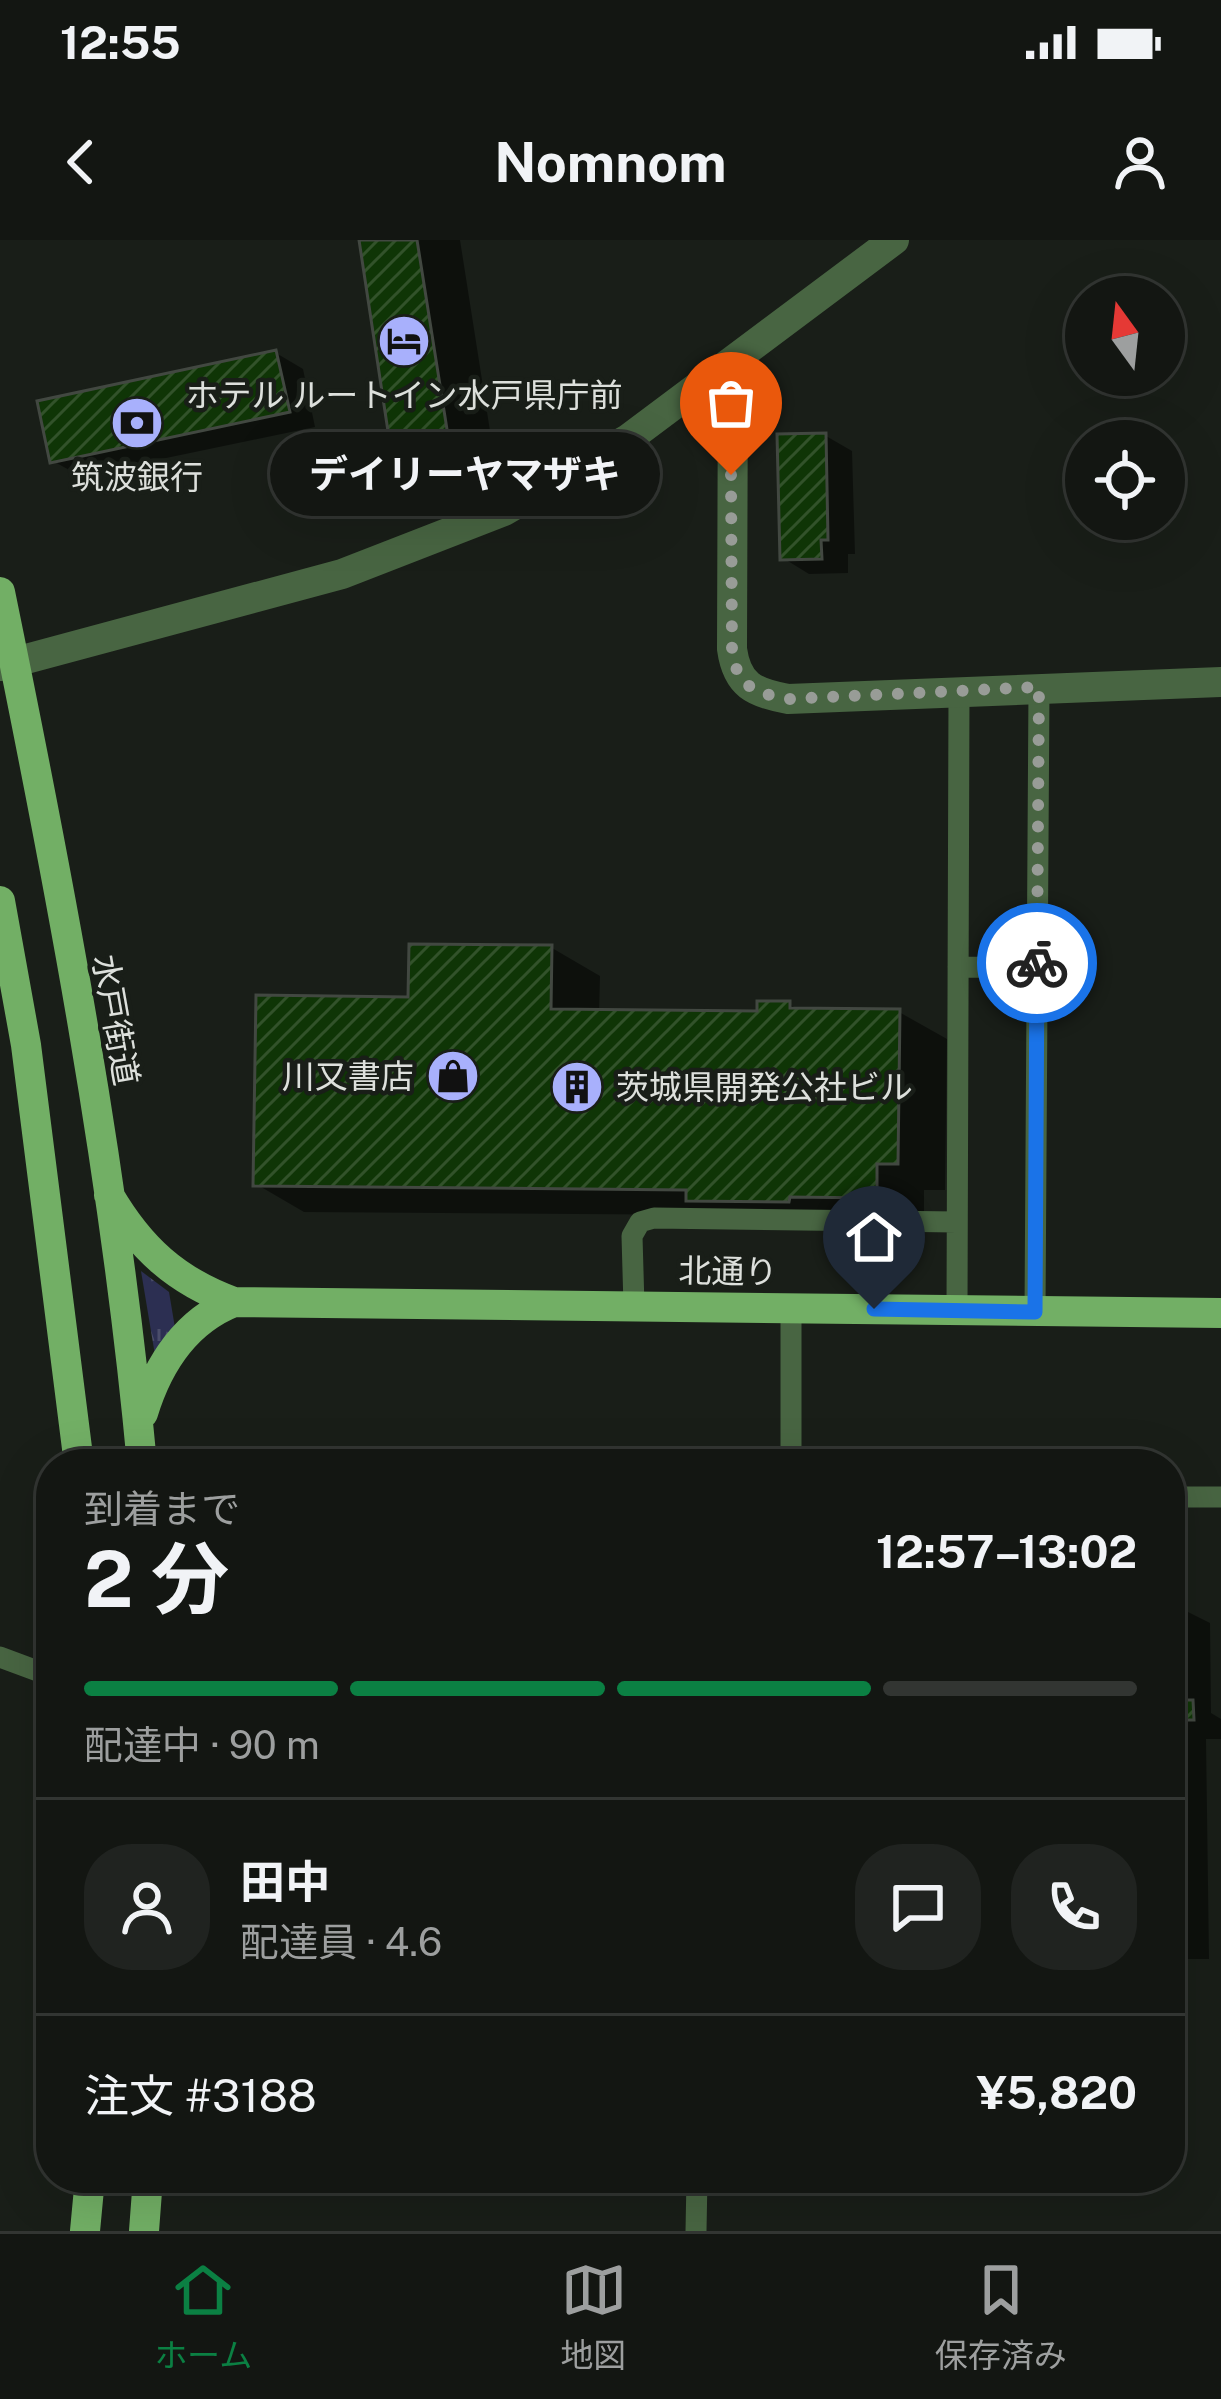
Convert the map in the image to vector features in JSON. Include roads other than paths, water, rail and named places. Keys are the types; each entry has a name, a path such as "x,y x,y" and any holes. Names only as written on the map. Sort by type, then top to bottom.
{"main road":[{"name":"水戸街道","path":"0,592 7,665 110,1195 141,1449"},
{"path":"0,901 26,1045 77,1449"},
{"path":"110,1195 132,1234 158,1260 189,1283 234,1302"},
{"path":"139,1429 150,1389 175,1346 211,1311 234,1302"},
{"name":"北通り","path":"234,1302 1221,1313"},
{"path":"86,2231 89,2193"},
{"path":"144,2231 147,2193"}],"street":[{"path":"7,665 342,574 455,534 628,439 894,240"},
{"path":"733,362 735,673 756,694 788,699 1221,682"}],"lane":[{"path":"1035,1312 1039,687"},
{"path":"957,1310 959,693"},
{"path":"958,967 1037,968"},
{"path":"634,1306 632,1236 640,1222 653,1217 957,1222"},
{"path":"791,1308 791,1449"},
{"path":"1185,1497 1221,1497"},
{"path":"0,1657 36,1670"},
{"path":"696,2231 697,2193"}],"place":[{"name":"ホテル ルートイン水戸県庁前","path":"404,341"},
{"name":"筑波銀行","path":"137,423"},
{"name":"デイリーヤマザキ","path":"731,475"},
{"name":"川又書店","path":"453,1076"},
{"name":"茨城県開発公社ビル","path":"577,1087"}]}
